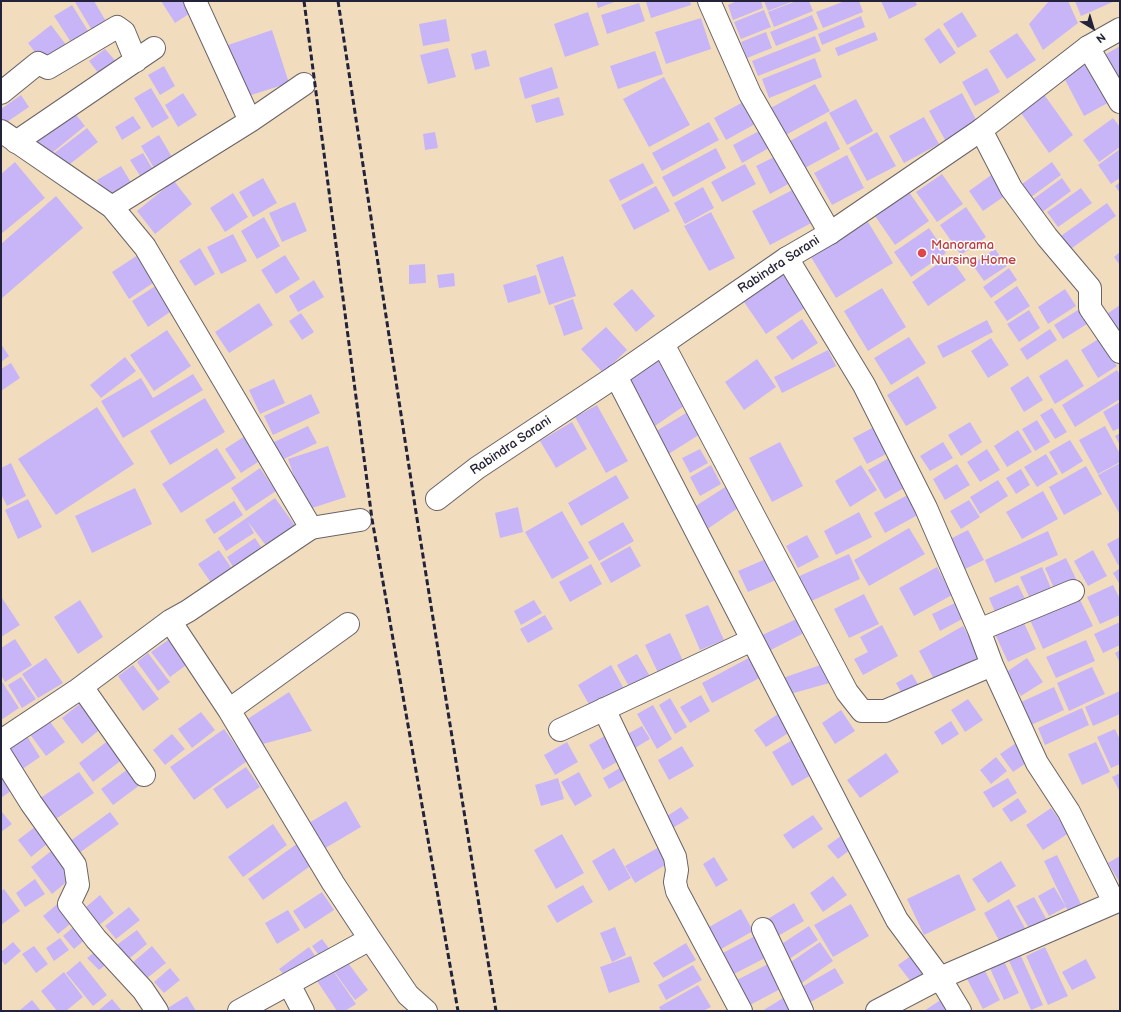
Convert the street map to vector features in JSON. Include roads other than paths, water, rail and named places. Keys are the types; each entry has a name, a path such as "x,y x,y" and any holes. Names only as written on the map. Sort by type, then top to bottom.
{"street":[{"path":"195,1 250,121"},
{"path":"709,1 750,94 830,233"},
{"path":"1,94 38,63 48,68 117,27 124,32 136,61"},
{"name":"Rabindra Sarani","path":"437,499 477,468 616,376 787,258 830,233 981,130 1088,47 1120,29"},
{"path":"1088,47 1120,102"},
{"path":"154,48 136,61 9,137 112,207 145,247 311,528"},
{"path":"112,207 250,121 304,84"},
{"path":"981,130 1011,188 1047,236 1090,288 1090,308 1120,352"},
{"path":"787,258 864,385 926,508 979,630 992,665 1037,763 1069,812 1117,901 940,978 878,1011"},
{"path":"663,344 847,692 862,710 885,711 992,665"},
{"path":"616,376 897,920 940,978 960,1011"},
{"path":"1,742 82,687 170,621 188,611 311,528 360,520"},
{"path":"979,630 1073,591"},
{"path":"170,621 229,710 329,876 370,939 408,995 426,1011"},
{"path":"229,710 348,624"},
{"path":"560,730 752,640"},
{"path":"82,687 144,775"},
{"path":"604,709 675,856 677,870 675,882 677,891 741,1011"},
{"path":"1,755 31,803 75,865 78,885 69,904 96,939 143,990 157,1011"},
{"path":"763,928 802,1011"},
{"path":"239,1011 370,939"},
{"path":"289,984 303,1011"}],"railway":[{"path":"304,1 372,519 458,1011"},
{"path":"338,1 415,506 496,1011"}],"place":[{"name":"Manorama Nursing Home","path":"922,253"}]}
